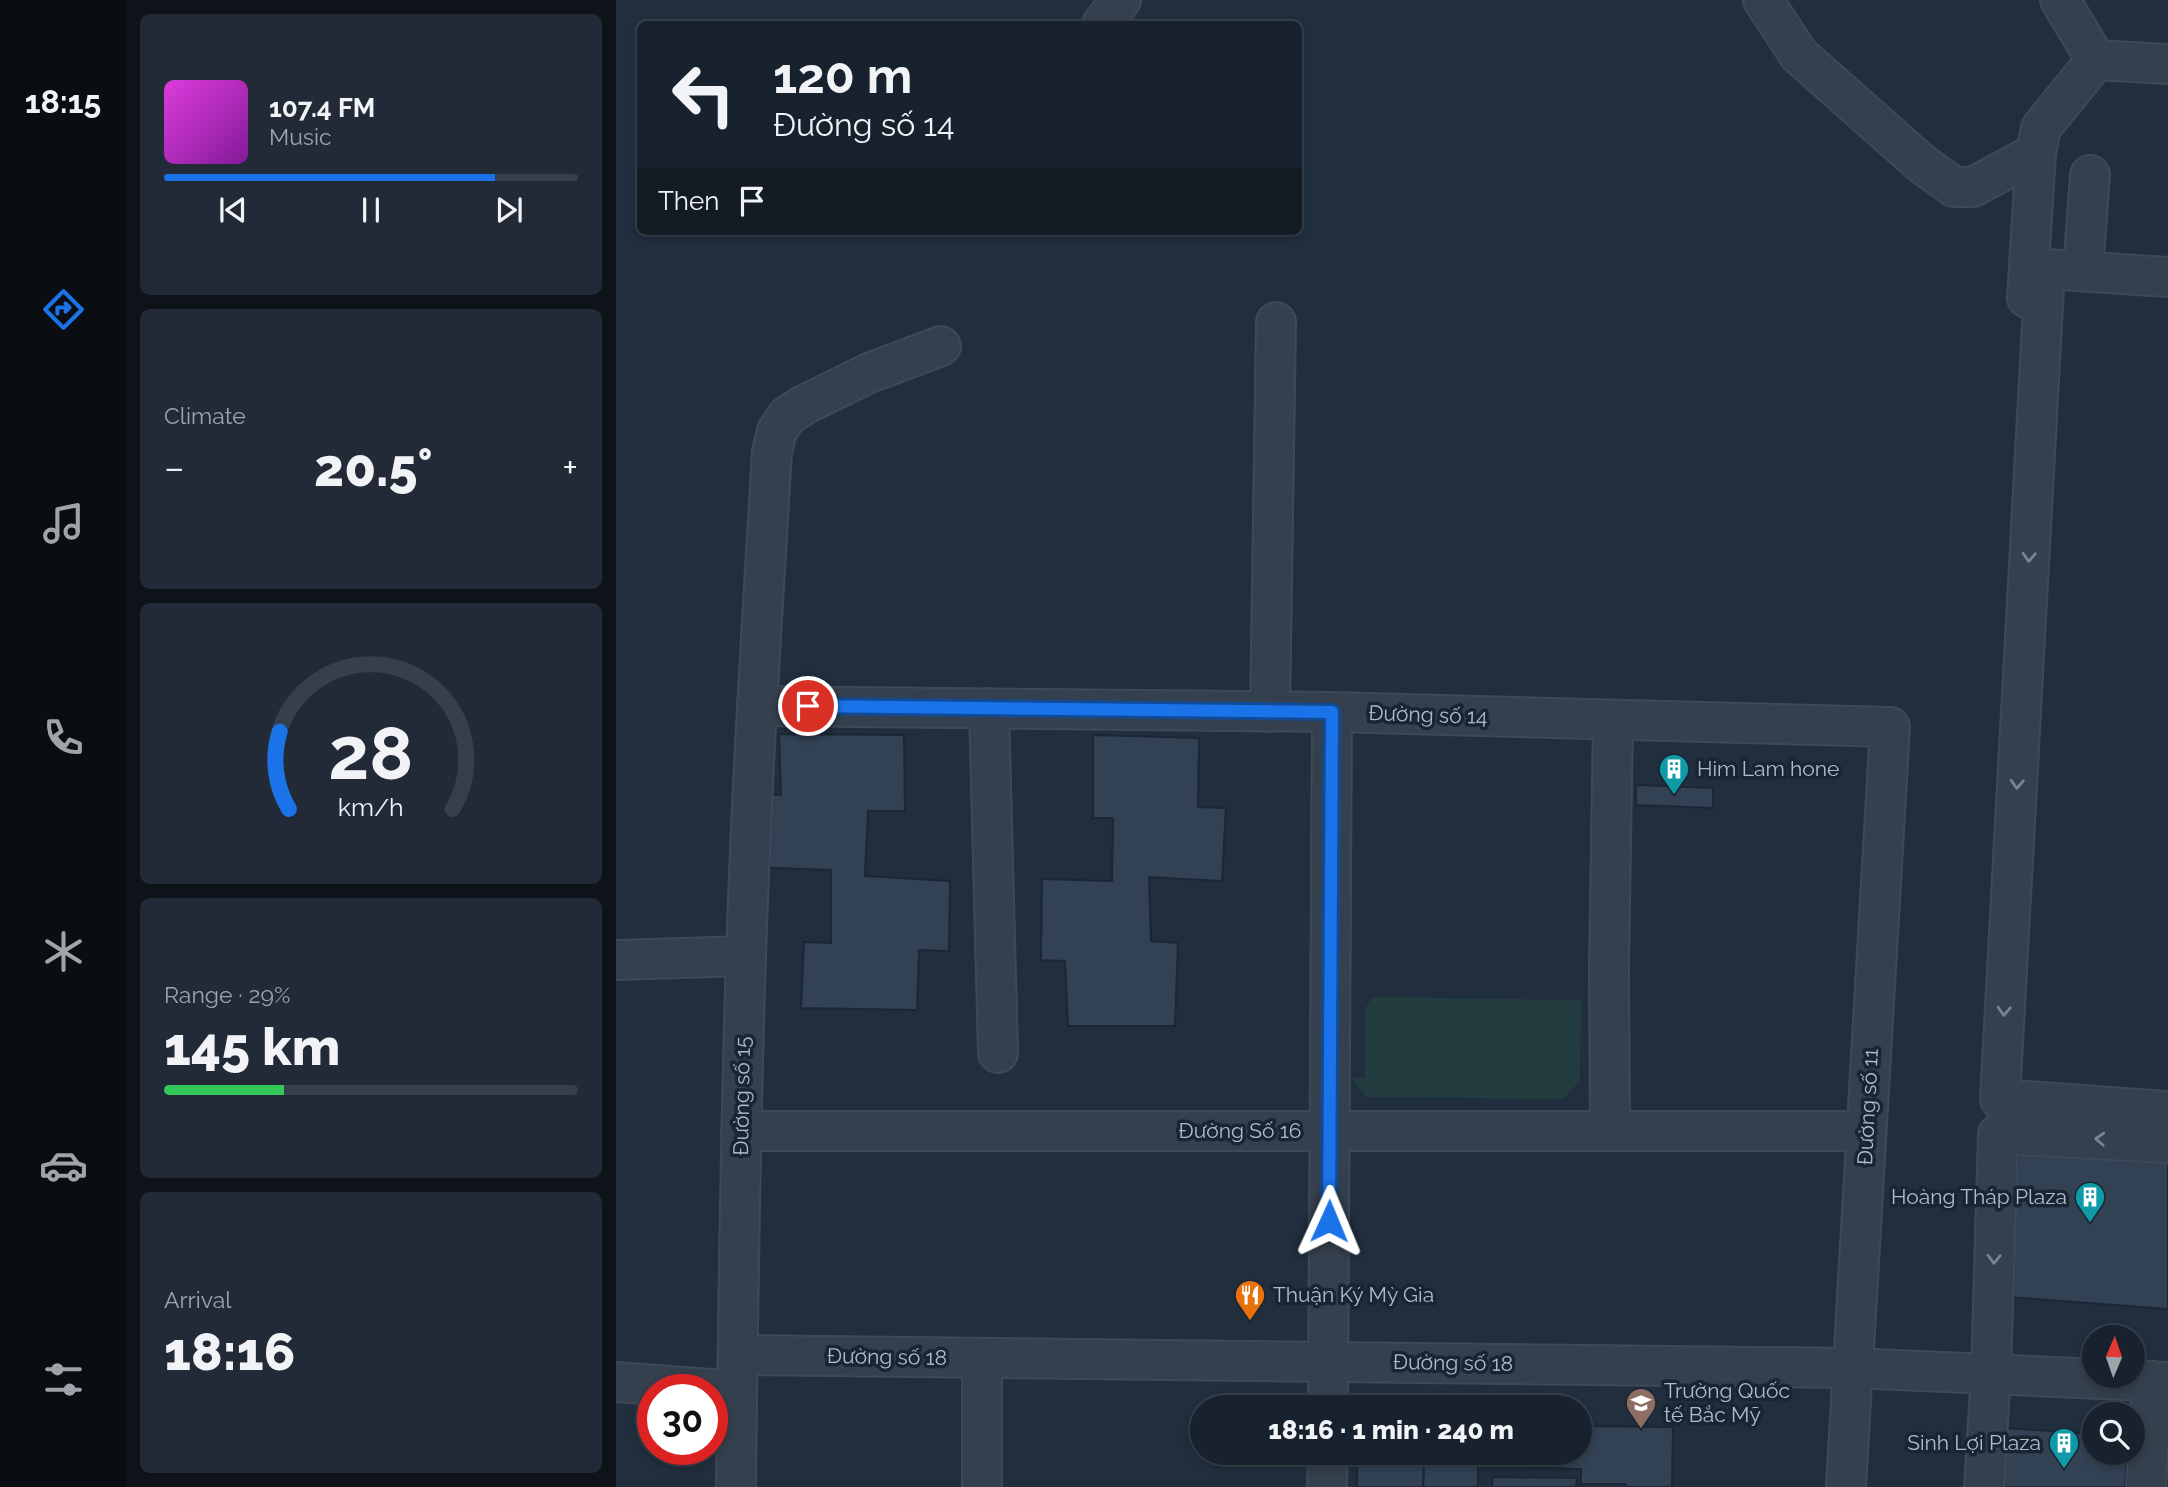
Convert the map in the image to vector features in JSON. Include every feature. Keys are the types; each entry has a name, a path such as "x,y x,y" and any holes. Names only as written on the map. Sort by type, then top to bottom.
{"street":[{"path":"1104,21 1121,0"},
{"path":"1763,0 1799,55 1921,163 1954,187 1973,187 2036,153"},
{"path":"2060,0 2096,60"},
{"path":"2012,506 2036,153 2041,128 2096,60"},
{"path":"2096,60 2168,64"},
{"path":"2083,271 2090,175"},
{"path":"2168,277 2045,268 2000,1099 2168,1111"},
{"path":"1270,712 1276,322"},
{"name":"Đường số 15","path":"736,1487 746,956 772,452 777,431 787,416 804,405 869,373 940,345"},
{"name":"Đường số 14","path":"757,706 1332,712 1890,727"},
{"path":"989,708 998,1054"},
{"path":"1328,1395 1332,712"},
{"path":"1610,1131 1609,965 1613,721"},
{"name":"Đường số 11","path":"1846,1487 1890,727"},
{"path":"616,960 746,956"},
{"name":"Đường Số 16","path":"741,1131 1866,1131"},
{"path":"1984,1487 1991,1373 1998,1133 2168,1143"},
{"path":"982,1358 982,1487"},
{"name":"Đường số 18","path":"616,1382 982,1358 1853,1368 2160,1381"},
{"path":"2146,1487 2160,1381"},
{"path":"1327,1487 1328,1465"}],"green space":[{"path":"1372,997 1581,1000 1580,1081 1563,1099 1366,1097 1351,1078 1365,1078 1365,1009"}],"building":[{"path":"779,734 904,735 905,811 868,811 865,876 950,881 949,951 919,950 917,1010 801,1008 804,942 831,943 831,870 752,867 753,793 781,795"},
{"path":"1093,735 1199,738 1198,807 1226,808 1222,881 1149,877 1151,941 1178,943 1175,1026 1068,1026 1065,961 1041,960 1042,879 1112,881 1113,818 1093,818"},
{"name":"Him Lam hone","path":"1636,785 1713,788 1713,808 1636,805"},
{"name":"Hoàng Tháp Plaza","path":"2019,1140 2168,1151 2168,1309 2007,1297"},
{"path":"1592,1426 1673,1427 1672,1487 1581,1484 1581,1469 1478,1466 1478,1487 1423,1487 1424,1465 1592,1465"},
{"name":"Sinh Lợi Plaza","path":"2004,1428 2082,1433 2082,1465 2126,1465 2125,1487 2000,1487"},
{"path":"1357,1465 1424,1465 1423,1487 1357,1487"},
{"path":"1493,1477 1577,1478 1576,1487 1492,1487"}],"place":[{"name":"Him Lam hone","path":"1674,796"},
{"name":"Hoàng Tháp Plaza","path":"2090,1224"},
{"name":"Thuận Ký Mỳ Gia","path":"1250,1322"},
{"name":"Trường Quốc tế Bắc Mỹ","path":"1641,1430"},
{"name":"Sinh Lợi Plaza","path":"2064,1470"}],"route":[{"path":"808,706 1332,712 1329,1221"}]}
